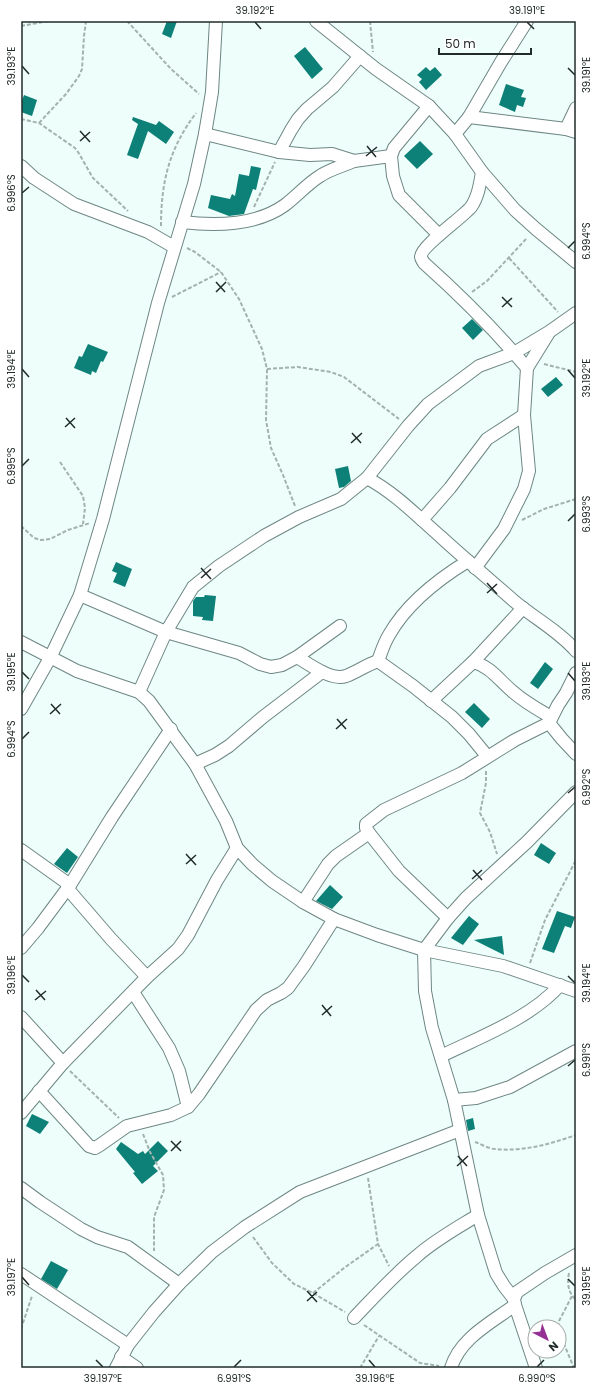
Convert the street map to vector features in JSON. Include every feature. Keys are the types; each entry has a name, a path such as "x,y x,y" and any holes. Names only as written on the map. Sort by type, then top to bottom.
{"street":[{"path":"21,709 50,658 80,595 102,519 158,303 194,184 212,92 216,21"},
{"path":"316,21 376,69 429,106 455,134 482,172 515,210 576,262"},
{"path":"455,134 469,117 526,21"},
{"path":"280,152 290,130 298,119 307,109 333,87 360,56"},
{"path":"429,106 394,148 391,156 393,176 399,195 439,235"},
{"path":"469,117 571,130 576,108"},
{"path":"205,134 280,152 310,155 332,154 354,161"},
{"path":"182,222 198,224 258,219 285,205 320,176 354,161 391,156"},
{"path":"21,166 34,178 74,204 148,232 175,245"},
{"path":"482,172 475,201 470,209 439,235 422,253 421,257 424,263 468,302 514,353 529,364"},
{"path":"139,692 166,632 193,587 219,566 251,545 299,517 341,500 367,478 408,426 428,404 479,366 514,353 549,332 576,313"},
{"path":"378,661 388,636 399,620 428,589 447,574 472,565 504,529 524,489 529,471 524,414 529,364 549,332"},
{"path":"422,520 450,488 487,439 524,414"},
{"path":"367,478 381,486 406,505 472,565 523,608 568,642 576,651"},
{"path":"80,595 166,632 239,652 260,664 271,667 282,665 297,657 340,626"},
{"path":"432,701 473,662 523,608"},
{"path":"21,642 77,672 139,692 150,701 195,764 226,821 237,848 272,882 303,902 334,919 424,950 503,966 576,991"},
{"path":"297,657 322,672 340,677 346,676 368,664 378,661 452,717 470,734 487,756"},
{"path":"473,662 487,668 511,690 550,720 562,739 576,754"},
{"path":"195,764 215,755 229,746 269,712 322,672"},
{"path":"448,918 399,871 369,833 366,828 366,824 384,810 462,772 550,720 571,695 576,673"},
{"path":"21,948 69,886 170,729"},
{"path":"532,1366 515,1302 496,1273 478,1215 454,1100 432,1028 425,991 424,950 448,918 466,898 527,842 576,792"},
{"path":"303,902 328,864 336,856 369,833"},
{"path":"21,1113 62,1063 178,949 188,935 217,880 237,848"},
{"path":"21,850 69,886 111,939 148,978"},
{"path":"39,1091 89,1146 95,1148 126,1126 171,1115 188,1107 199,1094 222,1057 256,1010 267,1000 288,988 334,919"},
{"path":"441,1056 524,1014 549,997 560,985"},
{"path":"133,992 169,1048 179,1071 188,1107"},
{"path":"21,1017 62,1063"},
{"path":"454,1100 476,1098 510,1087 576,1051"},
{"path":"137,1368 119,1363 128,1345 179,1284 212,1252 245,1227 300,1192 366,1165 460,1131"},
{"path":"21,1188 81,1229 97,1237 128,1247 179,1284"},
{"path":"354,1318 394,1276 417,1255 478,1215"},
{"path":"451,1368 462,1345 515,1302 517,1292 545,1273 574,1261"},
{"path":"21,1274 35,1285 128,1345"}],"path":[{"path":"21,26 49,21"},
{"path":"39,123 70,89 79,76 82,69 86,21"},
{"path":"127,21 171,69 206,100 212,92"},
{"path":"370,21 376,69"},
{"path":"162,240 162,204 167,169 173,150 185,127 198,111"},
{"path":"21,119 39,123 78,152 93,178 132,215"},
{"path":"248,221 280,152"},
{"path":"468,302 473,291 487,280 536,229"},
{"path":"175,245 196,252 221,272 239,299 248,317 262,349 267,369 266,420 271,448 284,476 299,517"},
{"path":"509,258 566,321"},
{"path":"158,303 221,272"},
{"path":"529,364 576,372"},
{"path":"267,369 298,367 331,372 344,377 408,426"},
{"path":"60,462 83,496 85,508 83,524"},
{"path":"504,529 544,509 576,498"},
{"path":"21,526 34,538 41,540 50,539 83,524 102,519"},
{"path":"487,756 486,783 480,813 490,832 501,865"},
{"path":"526,973 545,920 576,860"},
{"path":"62,1063 126,1126"},
{"path":"140,1123 144,1139 163,1175 164,1190 154,1217 154,1265"},
{"path":"460,1131 472,1140 494,1149 501,1150 522,1150 549,1144 576,1135"},
{"path":"366,1165 378,1244 394,1276"},
{"path":"245,1227 272,1263 294,1284 336,1306 420,1363 451,1368"},
{"path":"313,1293 344,1268 378,1244"},
{"path":"574,1261 569,1274 568,1286 572,1296 576,1300"},
{"path":"21,1328 35,1285"},
{"path":"560,1319 572,1296"},
{"path":"360,1368 379,1336"},
{"path":"567,1351 574,1368"}],"building":[{"path":"167,21 177,21 171,38 162,34"},
{"path":"305,47 323,69 312,79 294,56"},
{"path":"426,67 430,71 435,67 442,75 426,90 419,82 422,79 417,75"},
{"path":"506,84 524,90 521,97 526,98 523,107 517,105 515,112 499,105"},
{"path":"24,95 37,100 32,116 21,112 21,103"},
{"path":"133,117 156,125 159,121 174,132 166,144 148,131 138,159 127,155 138,124 132,120"},
{"path":"420,141 433,154 417,169 404,156"},
{"path":"251,166 261,168 256,190 253,189 244,214 229,216 208,208 211,195 230,199 232,194 235,196 239,174 249,176"},
{"path":"472,319 483,330 473,340 462,328"},
{"path":"88,344 108,352 103,362 101,361 96,373 92,371 91,375 74,368 79,356 82,357"},
{"path":"556,377 563,385 548,397 541,389"},
{"path":"348,466 351,481 344,487 339,488 335,469"},
{"path":"116,562 132,569 125,587 113,582 117,573 112,571"},
{"path":"205,595 216,596 213,621 202,620 203,617 193,616 193,601 196,597 204,597"},
{"path":"545,662 553,669 538,689 530,683"},
{"path":"474,703 490,719 482,728 465,712"},
{"path":"541,843 556,853 549,864 534,855"},
{"path":"67,848 78,857 67,873 54,864"},
{"path":"330,885 343,897 332,909 316,901"},
{"path":"557,911 575,917 571,928 565,926 554,953 542,949"},
{"path":"469,916 479,924 463,945 451,938"},
{"path":"502,936 504,955 474,940"},
{"path":"32,1114 49,1122 40,1134 26,1126"},
{"path":"473,1118 475,1129 468,1131 466,1120"},
{"path":"158,1141 168,1151 153,1166 158,1171 142,1184 133,1173 135,1172 116,1149 121,1142 138,1154 143,1151 145,1154"},
{"path":"51,1261 68,1270 57,1289 41,1279"}]}
